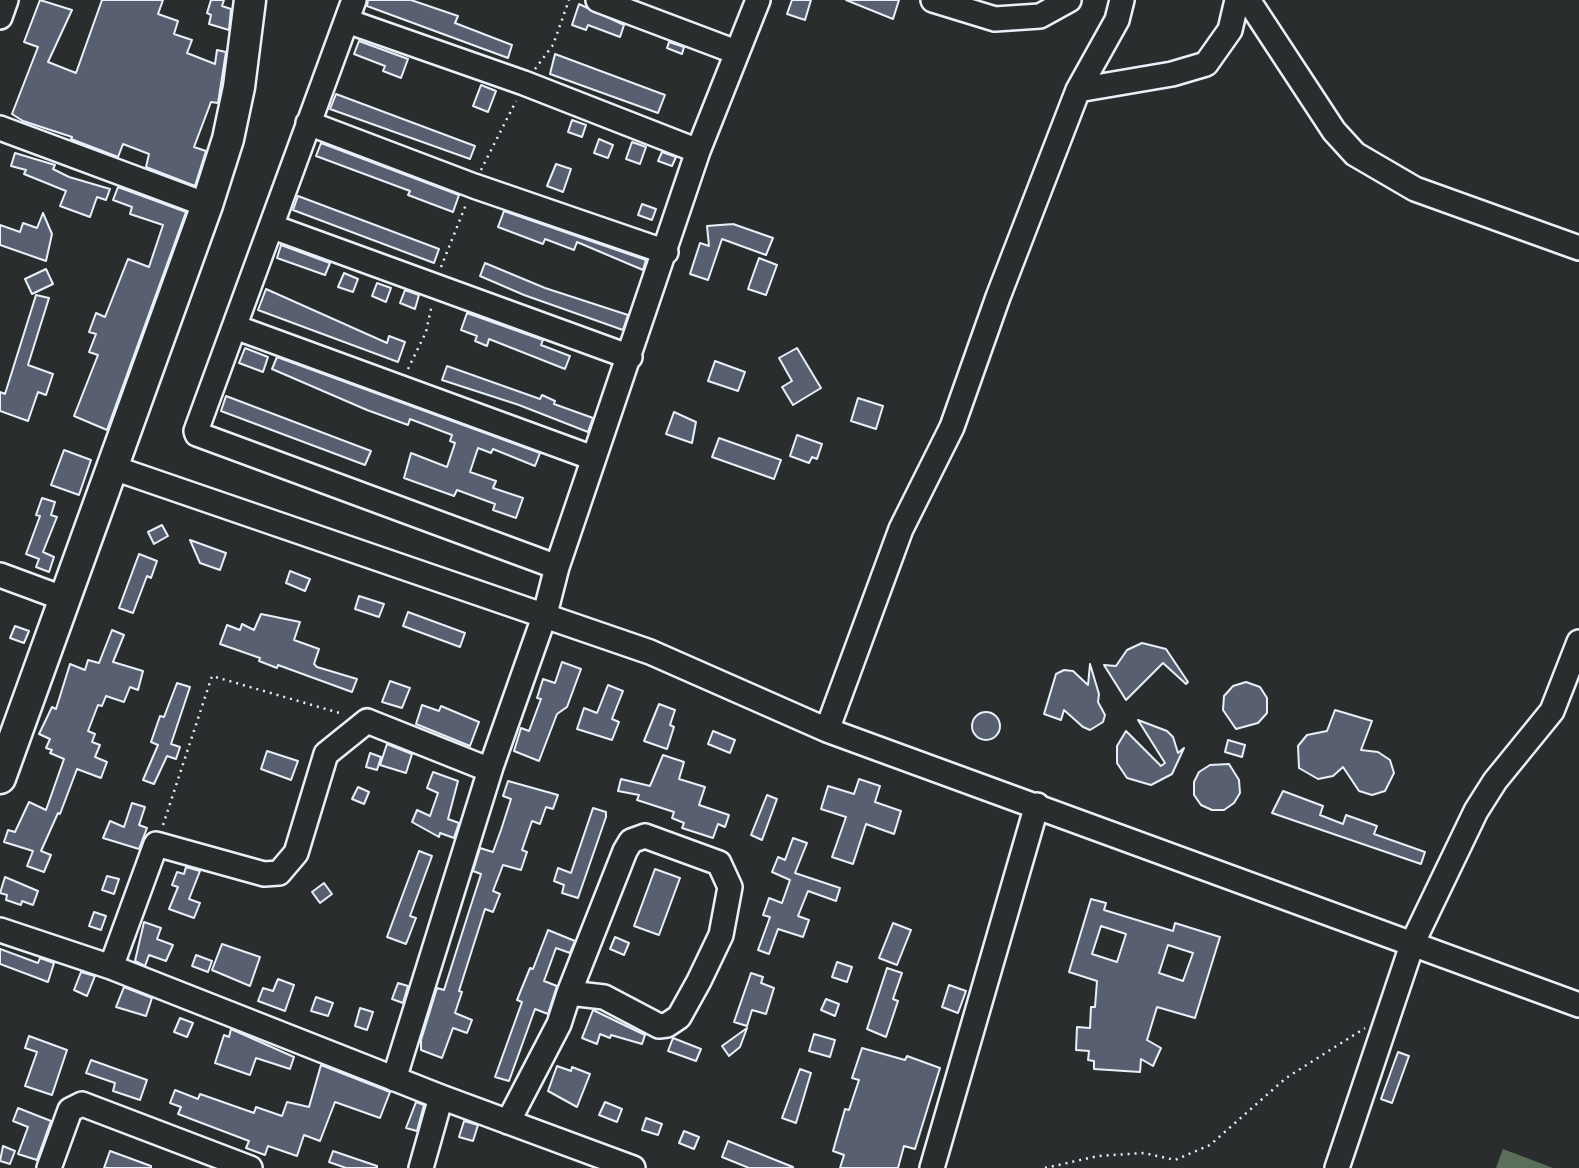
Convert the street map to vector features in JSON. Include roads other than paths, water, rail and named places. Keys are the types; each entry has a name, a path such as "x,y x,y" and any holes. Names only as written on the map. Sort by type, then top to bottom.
{"main road":[{"path":"0,778 207,205 233,113 250,0"}],"street":[{"path":"0,17 6,0"},
{"path":"598,0 736,52"},
{"path":"394,1079 490,770 545,614 557,567 593,458 666,252 698,151 758,0"},
{"path":"933,0 995,19 1040,16 1069,0"},
{"path":"827,730 901,529 952,427 998,296 1079,90 1116,20 1122,0"},
{"path":"1079,90 1172,74 1206,64 1230,30 1237,0"},
{"path":"1248,0 1334,131 1355,154 1415,189 1579,248"},
{"path":"557,567 197,435 195,428 273,227 308,123 351,10 524,83 698,151"},
{"path":"308,123 474,186 666,252"},
{"path":"0,128 207,205"},
{"path":"273,227 630,357"},
{"path":"235,327 593,458"},
{"path":"114,468 650,652 827,730 1413,942 1579,1005"},
{"path":"0,575 65,598"},
{"path":"1337,1168 1413,942 1476,811 1495,782 1552,711 1579,642"},
{"path":"111,967 156,845 264,874 279,873 296,853 326,754 367,721 490,770"},
{"path":"932,1168 1037,805"},
{"path":"508,1122 559,1024 569,993 631,841 645,836 719,863 724,869 730,887 720,935 699,981 673,1022 659,1026 604,998 569,993"},
{"path":"0,930 111,967 394,1079 633,1168"},
{"path":"421,1168 441,1097"},
{"path":"49,1168 70,1110 82,1104 250,1168"}]}
